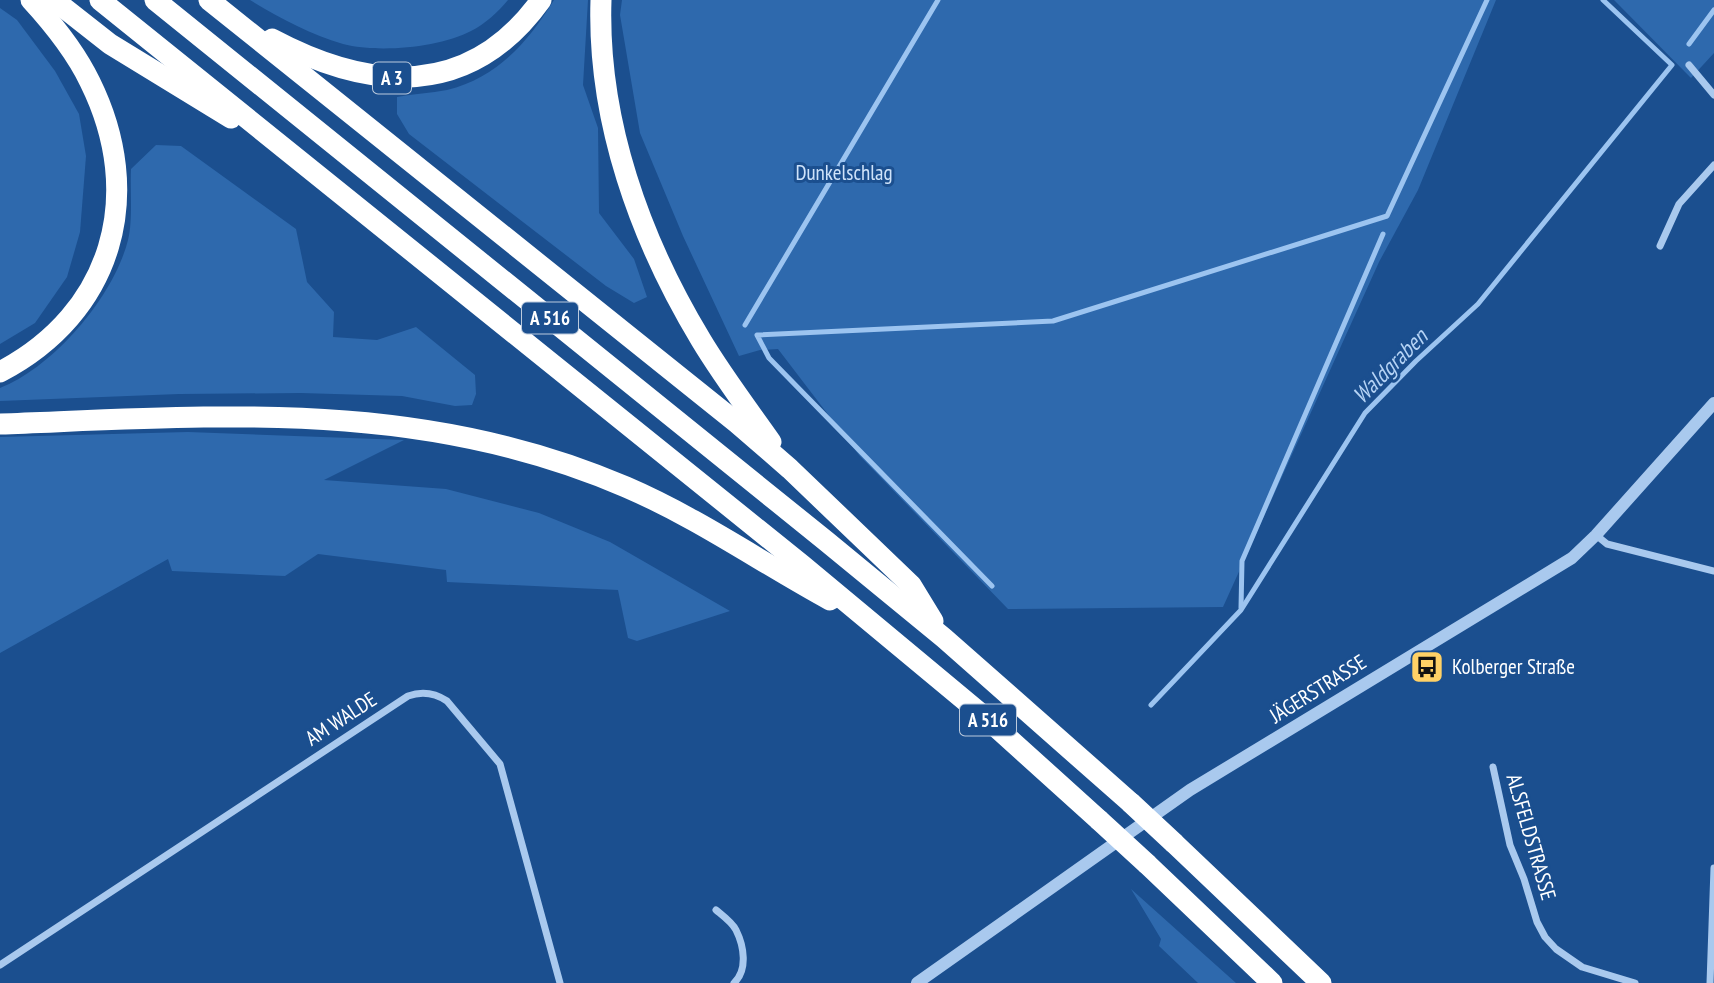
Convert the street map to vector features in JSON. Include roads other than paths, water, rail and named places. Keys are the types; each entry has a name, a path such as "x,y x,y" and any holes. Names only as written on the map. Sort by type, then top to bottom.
{"highway":[{"path":"0,372 37,349 72,316 99,276 113,237 116,218 114,156 100,103 79,61 55,27 31,0"},
{"path":"54,0 110,44 202,102 282,146"},
{"name":"A 516","path":"100,0 986,718 1147,864 1272,983"},
{"name":"A 516","path":"155,0 944,638 1131,803 1321,983"},
{"name":"A 3","path":"209,0 229,16 321,62 354,73 401,78 453,69 491,51 523,23 541,0"},
{"path":"601,0 601,48 611,118 628,181 651,245 702,342 790,469"},
{"path":"229,16 737,423 790,469 911,585 944,638"},
{"path":"0,424 280,416 376,422 484,440 556,461 628,488 699,523 874,625"}],"street":[{"path":"1689,65 1714,95"},
{"path":"1660,246 1679,204 1714,165"},
{"name":"JÄGERSTRASSE","path":"917,983 1191,790 1572,558 1596,535 1714,403"},
{"path":"1596,535 1607,544 1714,571"},
{"name":"AM WALDE","path":"0,965 408,696 428,693 447,701 500,764 560,983"},
{"name":"ALSFELDSTRASSE","path":"1493,767 1510,845 1524,878 1537,922 1545,937 1556,949 1582,967 1635,983"},
{"path":"1710,983 1714,868"},
{"path":"716,910 736,928 744,958 741,974 734,983"}],"waterway":[{"path":"745,325 938,0"},
{"path":"992,586 769,358 757,335 1053,321 1387,216 1487,0"},
{"name":"Waldgraben","path":"1151,705 1241,610 1365,413 1478,304 1672,65 1603,0"},
{"name":"Waldgraben","path":"1689,44 1714,10"},
{"path":"1241,608 1242,561 1383,234"}],"place":[{"name":"Kolberger Straße","path":"1427,667"}],"park label":[{"name":"Dunkelschlag","path":"844,173"}]}
